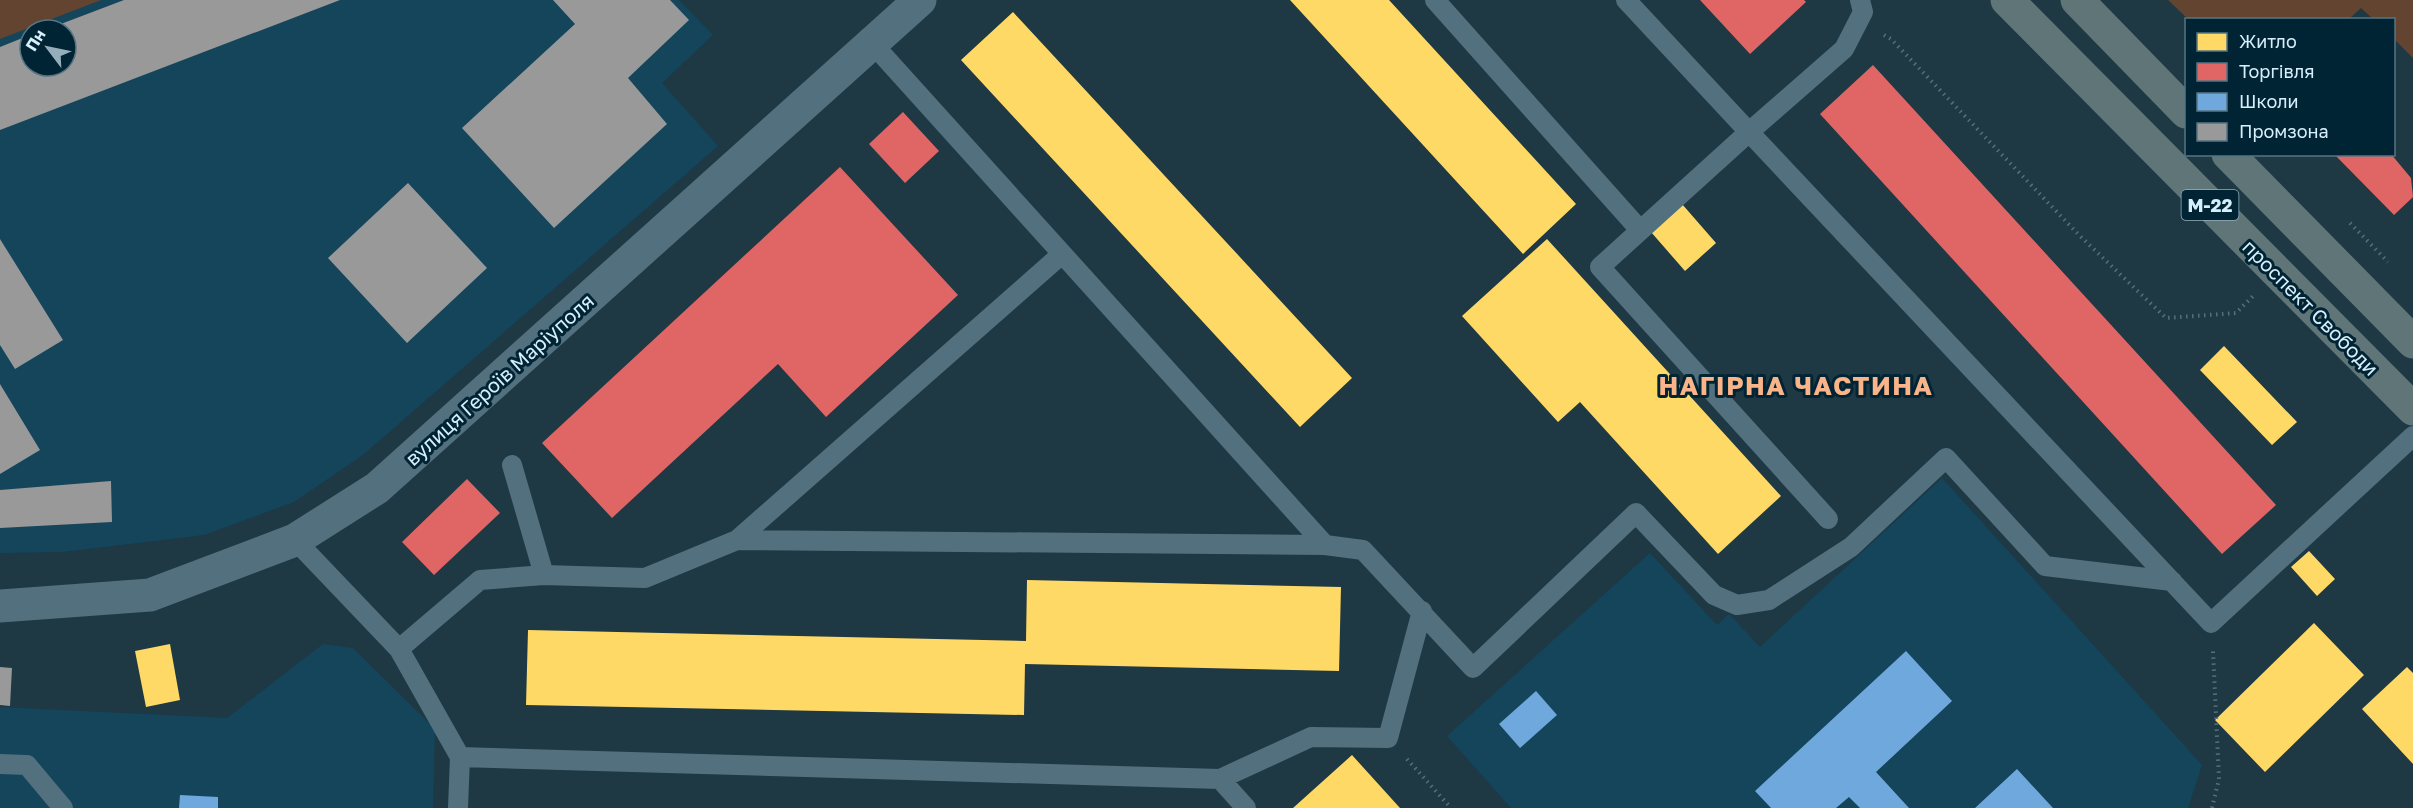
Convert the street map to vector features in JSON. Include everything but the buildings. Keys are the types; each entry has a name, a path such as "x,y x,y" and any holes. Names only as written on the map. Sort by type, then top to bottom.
{"highway":[{"name":"проспект Свободи","path":"2007,0 2413,409"},
{"path":"2077,0 2185,110"},
{"name":"М-22","path":"2230,156 2413,342"}],"street":[{"name":"вулиця Героїв Маріуполя","path":"0,606 150,595 295,540 376,488 920,0"}],"lane":[{"path":"1435,0 1640,230"},
{"path":"1626,0 2211,623 2413,436"},
{"path":"1828,519 1600,267 1844,49 1863,12 1860,0"},
{"path":"872,43 1325,545"},
{"path":"399,649 480,580 544,575 645,578 737,540 1062,254"},
{"path":"737,540 1325,545 1363,550 1473,668 1636,513 1714,595 1737,605 1769,600 1851,547 1946,458 2045,566 2172,581"},
{"path":"512,465 544,575"},
{"path":"295,540 399,649 460,757 458,808"},
{"path":"460,757 1220,779 1311,737 1388,738 1422,611"},
{"path":"0,764 27,765 63,808"},
{"path":"1220,779 1246,808"}],"path":[{"path":"1859,20 1891,39 2080,236 2166,318 2236,313 2277,272"},
{"path":"2211,623 2219,779 2212,808"},
{"path":"1388,738 1451,808"}],"shaded area":[{"path":"0,0 679,0 713,35 662,83 718,146 363,455 294,502 204,535 63,552 0,553"},
{"path":"0,0 101,0 54,18 18,18 18,32 0,39"},
{"path":"2168,0 2413,0 2413,58 2395,40 2395,18 2372,18 2361,8 2350,18 2187,18"},
{"path":"1942,478 2202,765 2188,808 1511,808 1447,736 1650,553 1717,625 1729,614 1760,647"},
{"path":"323,644 353,648 435,729 433,808 0,808 0,707 227,718"}],"district":[{"name":"НАГІРНА ЧАСТИНА","path":"1796,385"}]}
